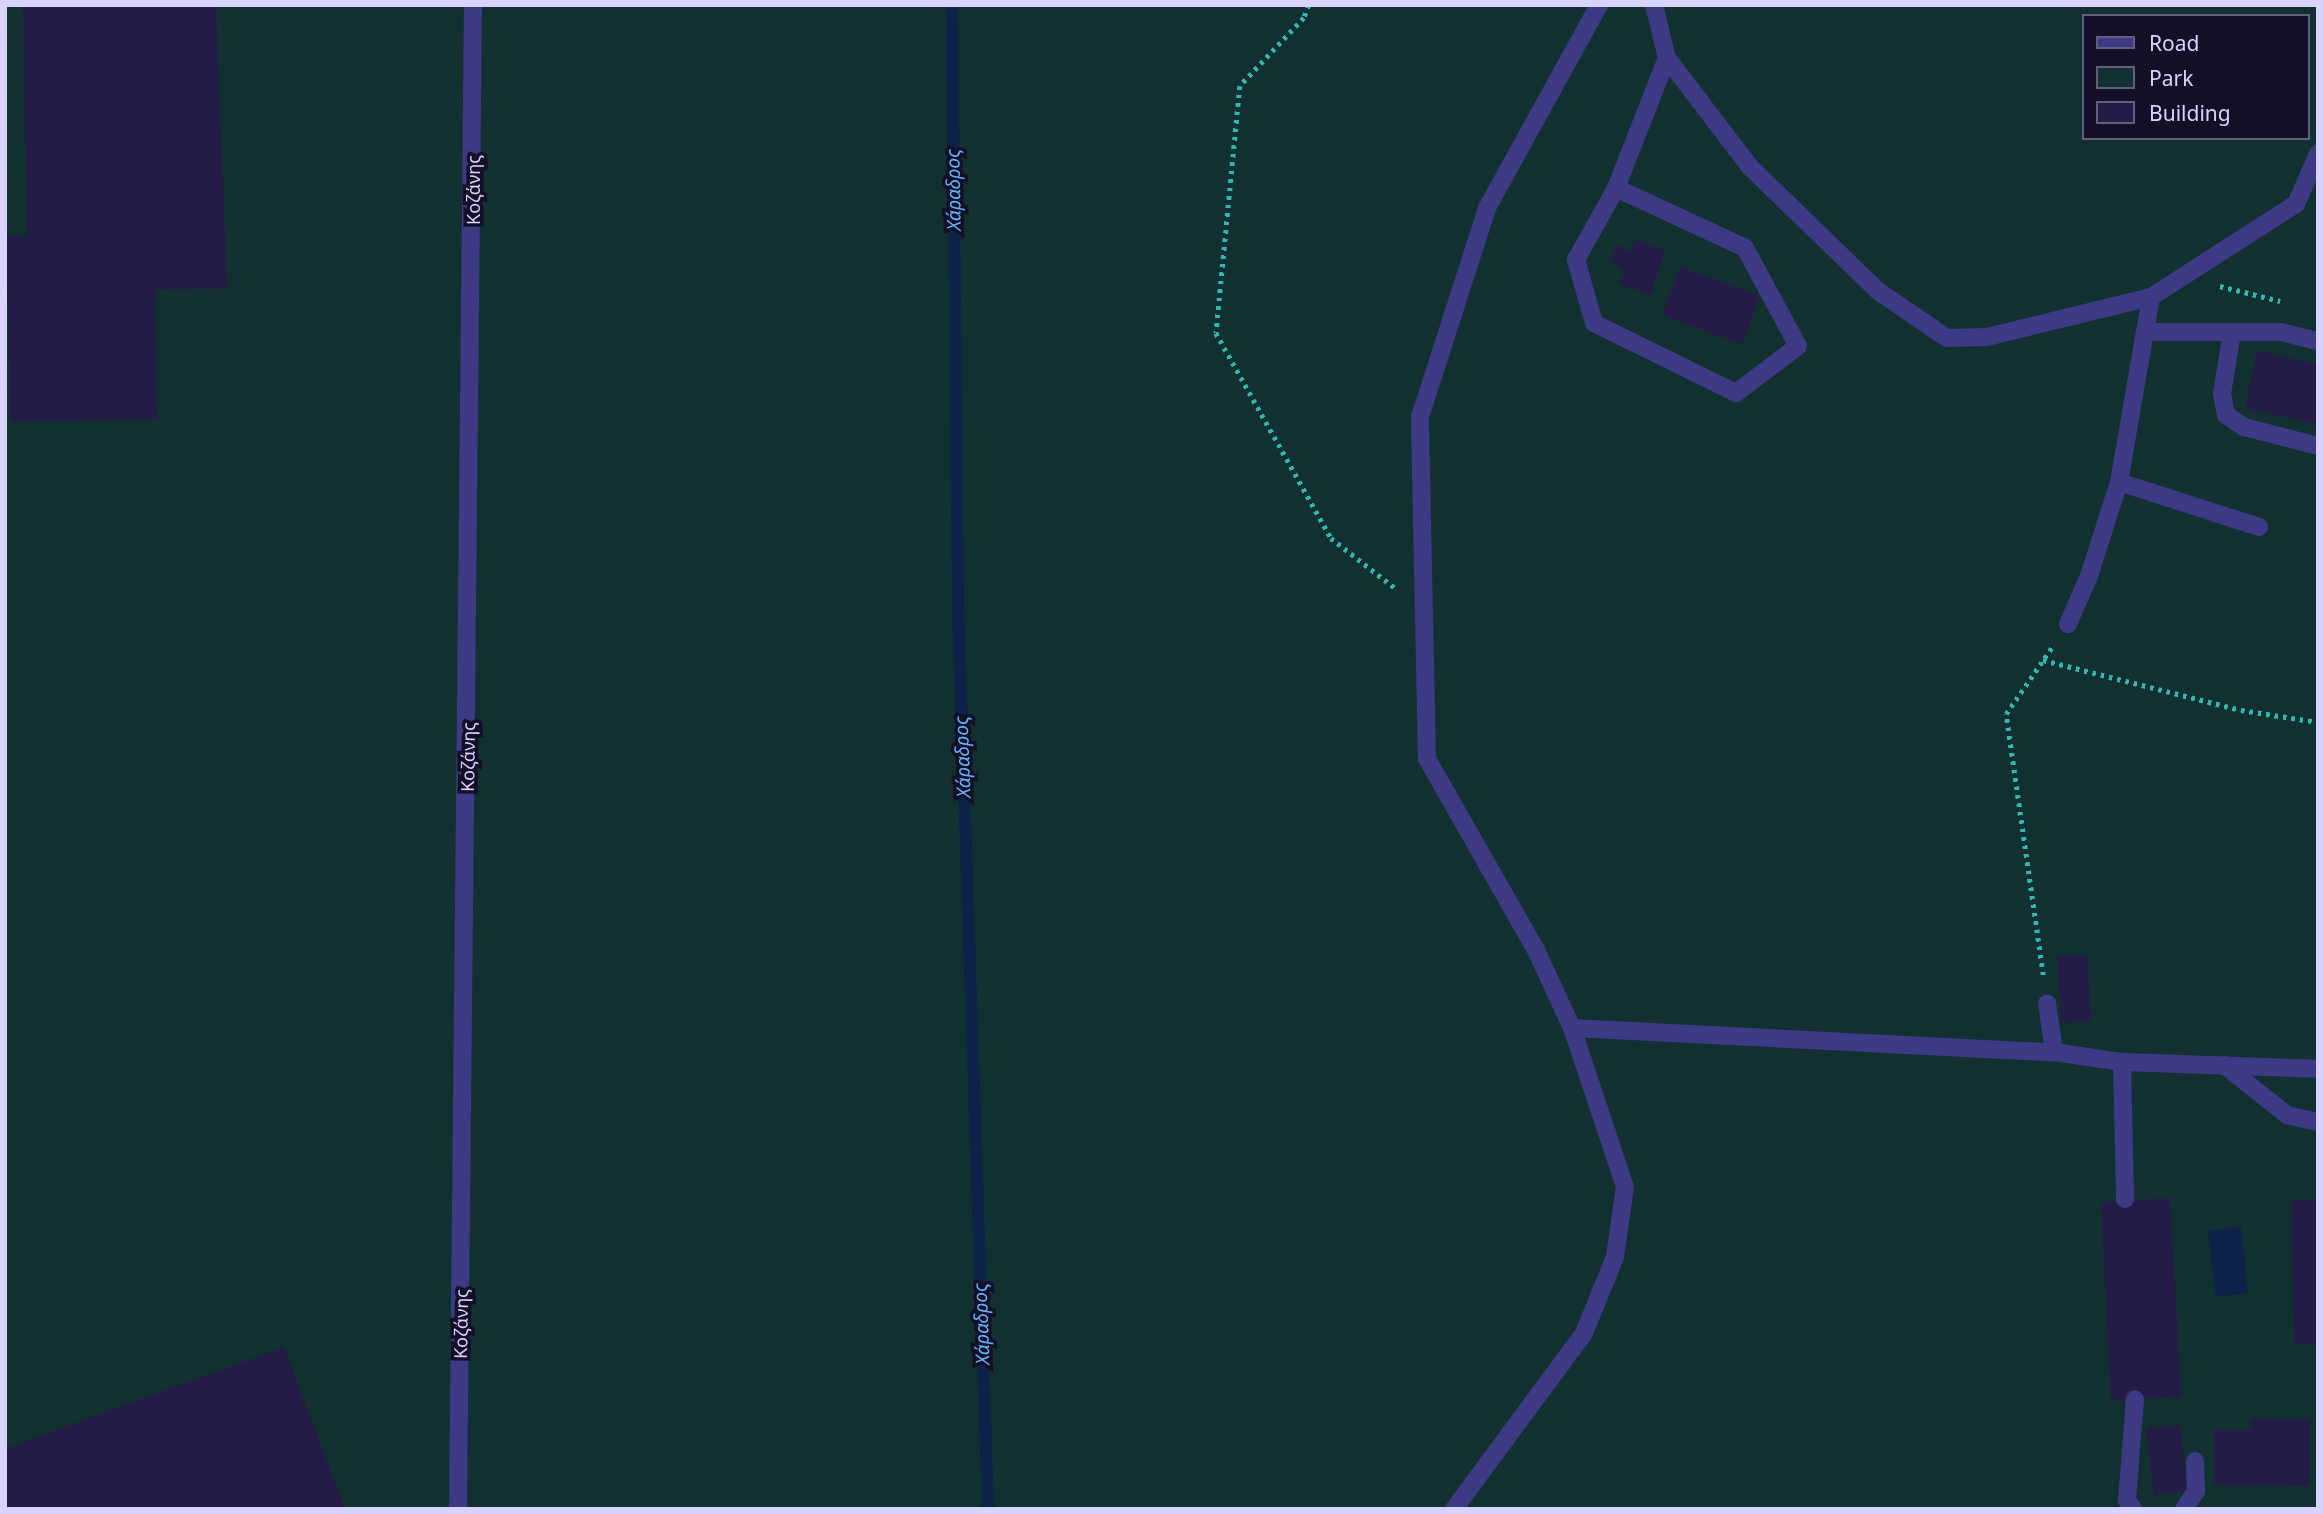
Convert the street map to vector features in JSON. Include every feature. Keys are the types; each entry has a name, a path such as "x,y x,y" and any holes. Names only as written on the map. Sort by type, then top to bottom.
{"street":[{"name":"Κοζάνης","path":"458,1509 473,5"},
{"path":"1454,1509 1584,1333 1615,1257 1625,1187 1572,1028 1536,950 1427,759 1420,417 1487,208 1599,5"},
{"path":"1654,5 1667,58 1749,167 1787,208 1878,291 1947,338 1987,337 2151,297 2296,204 2318,153"},
{"path":"1616,188 1745,248 1798,345 1736,393 1594,323 1576,260 1616,188 1667,58"},
{"path":"2068,624 2089,576 2119,482 2148,332 2151,297"},
{"path":"2148,332 2281,332 2318,341"},
{"path":"2232,332 2222,394 2226,415 2244,426 2318,446"},
{"path":"2119,482 2259,527"},
{"path":"2047,1003 2054,1052"},
{"path":"1572,1028 2054,1052 2122,1062 2318,1069"},
{"path":"2122,1062 2125,1199"},
{"path":"2224,1065 2287,1115 2318,1122"},
{"path":"2133,1509 2127,1500 2134,1399"},
{"path":"2185,1509 2196,1491 2195,1461"}],"path":[{"path":"1310,5 1304,18 1240,86 1216,333 1331,538 1424,610"},
{"path":"2182,276 2283,302"},
{"path":"2047,1003 2006,714 2068,624"},
{"path":"2043,660 2241,710 2318,722"}],"green space":[{"path":"5,5 2318,5 2318,1509 5,1509"}],"water":[{"path":"2241,1227 2248,1293 2216,1297 2208,1231"}],"building":[{"path":"23,5 216,5 227,288 155,290 157,419 11,421 6,236 27,235"},
{"path":"1635,240 1665,250 1651,294 1619,284 1624,269 1611,260 1616,245 1631,251"},
{"path":"1680,267 1760,296 1742,344 1662,315"},
{"path":"2257,351 2318,364 2318,424 2245,408"},
{"path":"2087,955 2091,1021 2061,1023 2057,956"},
{"path":"2170,1198 2181,1397 2111,1400 2101,1202"},
{"path":"2291,1201 2318,1201 2318,1343 2294,1343"},
{"path":"284,1347 345,1509 5,1509 5,1449"},
{"path":"2251,1419 2310,1420 2309,1486 2214,1485 2214,1430 2251,1430"},
{"path":"2180,1425 2187,1491 2154,1495 2146,1428"}],"waterway":[{"name":"Χάραδρος","path":"952,5 958,609 988,1509"}]}
